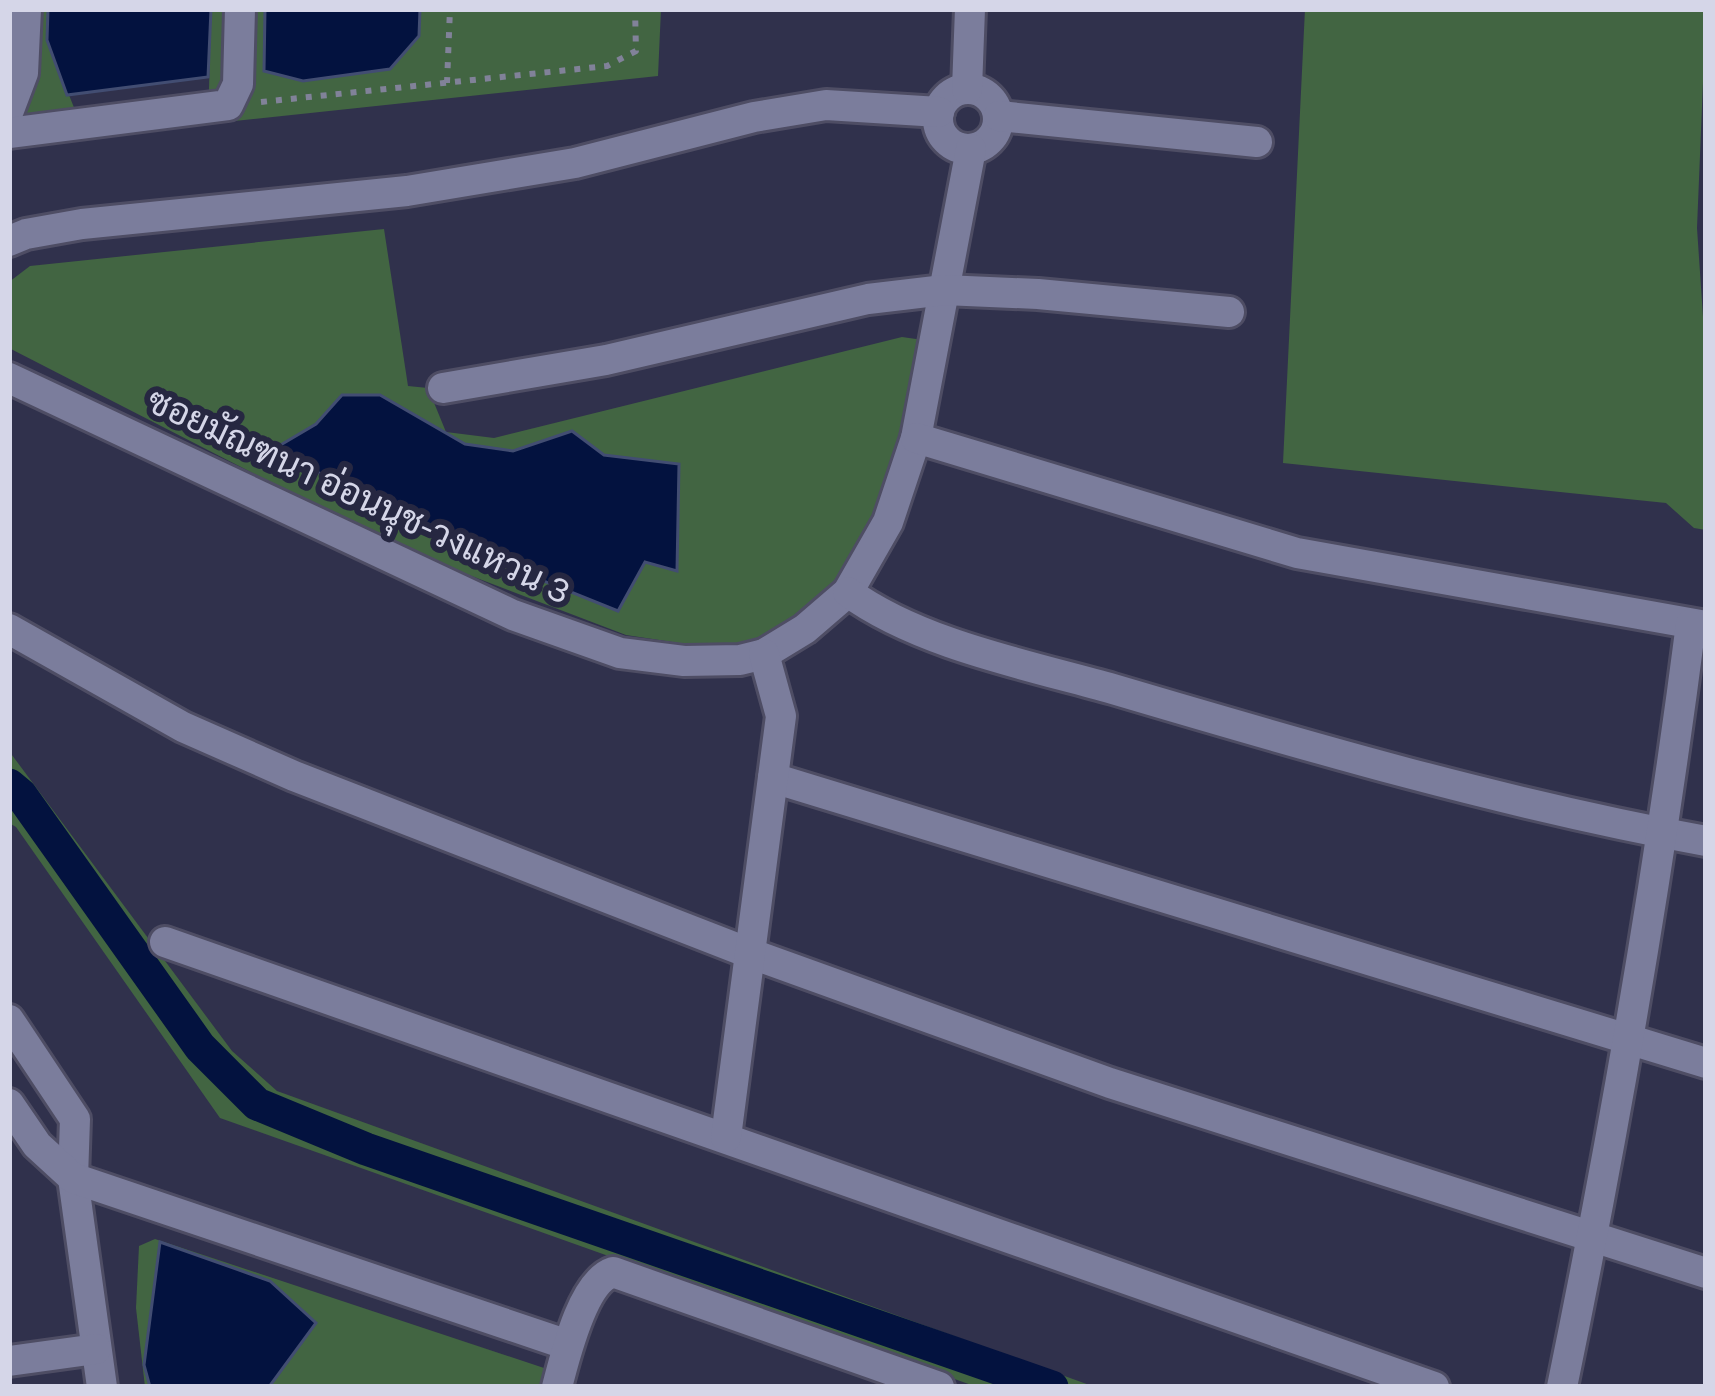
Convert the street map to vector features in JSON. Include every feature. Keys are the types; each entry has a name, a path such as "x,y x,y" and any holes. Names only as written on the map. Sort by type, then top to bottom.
{"street":[{"path":"9,110 23,73 26,9"},
{"path":"9,133 228,105 238,84 241,9"},
{"path":"967,88 970,9"},
{"path":"967,88 988,96 999,116 995,134 962,148 945,139 939,112 952,93 967,88"},
{"path":"9,242 26,234 82,224 449,184 575,163 826,105 939,112"},
{"path":"999,116 1257,142"},
{"name":"ซอยมัณฑนา อ่อนนุช-วงแหวน 3","path":"9,378 513,615 620,652 684,661 740,660 764,654 848,592 888,522 916,438 971,148"},
{"path":"443,388 606,360 868,298 944,290 1229,312"},
{"path":"916,438 1297,553 1699,625 1630,1042 1562,1387"},
{"path":"848,592 876,612 973,649 1402,775 1706,841"},
{"path":"9,629 183,727 316,784 749,953 1110,1083 1706,1273"},
{"path":"726,1137 781,716 764,654"},
{"path":"772,778 1706,1063"},
{"path":"166,942 1434,1387"},
{"path":"9,1020 76,1123 73,1178 102,1387"},
{"path":"64,1102 14,1122 73,1178 568,1345"},
{"path":"557,1387 591,1290 613,1272 939,1387"},
{"path":"9,1361 96,1349"}],"path":[{"path":"447,83 450,9"},
{"path":"228,105 607,66 636,51 634,9"}],"green space":[{"path":"11,9 48,9 47,40 77,115 9,119"},
{"path":"211,9 265,9 264,71 419,36 420,9 661,9 658,76 225,122 209,90"},
{"path":"1305,9 1706,9 1697,228 1706,361 1706,530 1694,528 1666,503 1283,463"},
{"path":"384,229 408,386 428,388 446,432 494,438 902,337 944,343 869,587 806,643 725,650 626,635 401,549 9,348 9,282 30,266"},
{"path":"9,751 232,1051 277,1091 1095,1387 977,1387 220,1118 9,823"},
{"path":"155,1239 547,1369 544,1387 145,1387 136,1308 139,1246"}],"shaded area":[{"path":"48,9 211,9 208,77 67,95 47,40"},
{"path":"265,9 420,9 419,36 390,69 303,81 264,71"},
{"path":"342,395 380,395 465,444 513,451 572,431 604,455 679,464 677,571 645,562 618,611 531,576 272,450 316,424"},
{"path":"160,1242 270,1281 316,1323 269,1387 150,1387 144,1365"}],"waterway":[{"path":"9,785 21,795 200,1047 257,1104 366,1149 1052,1387"}]}
